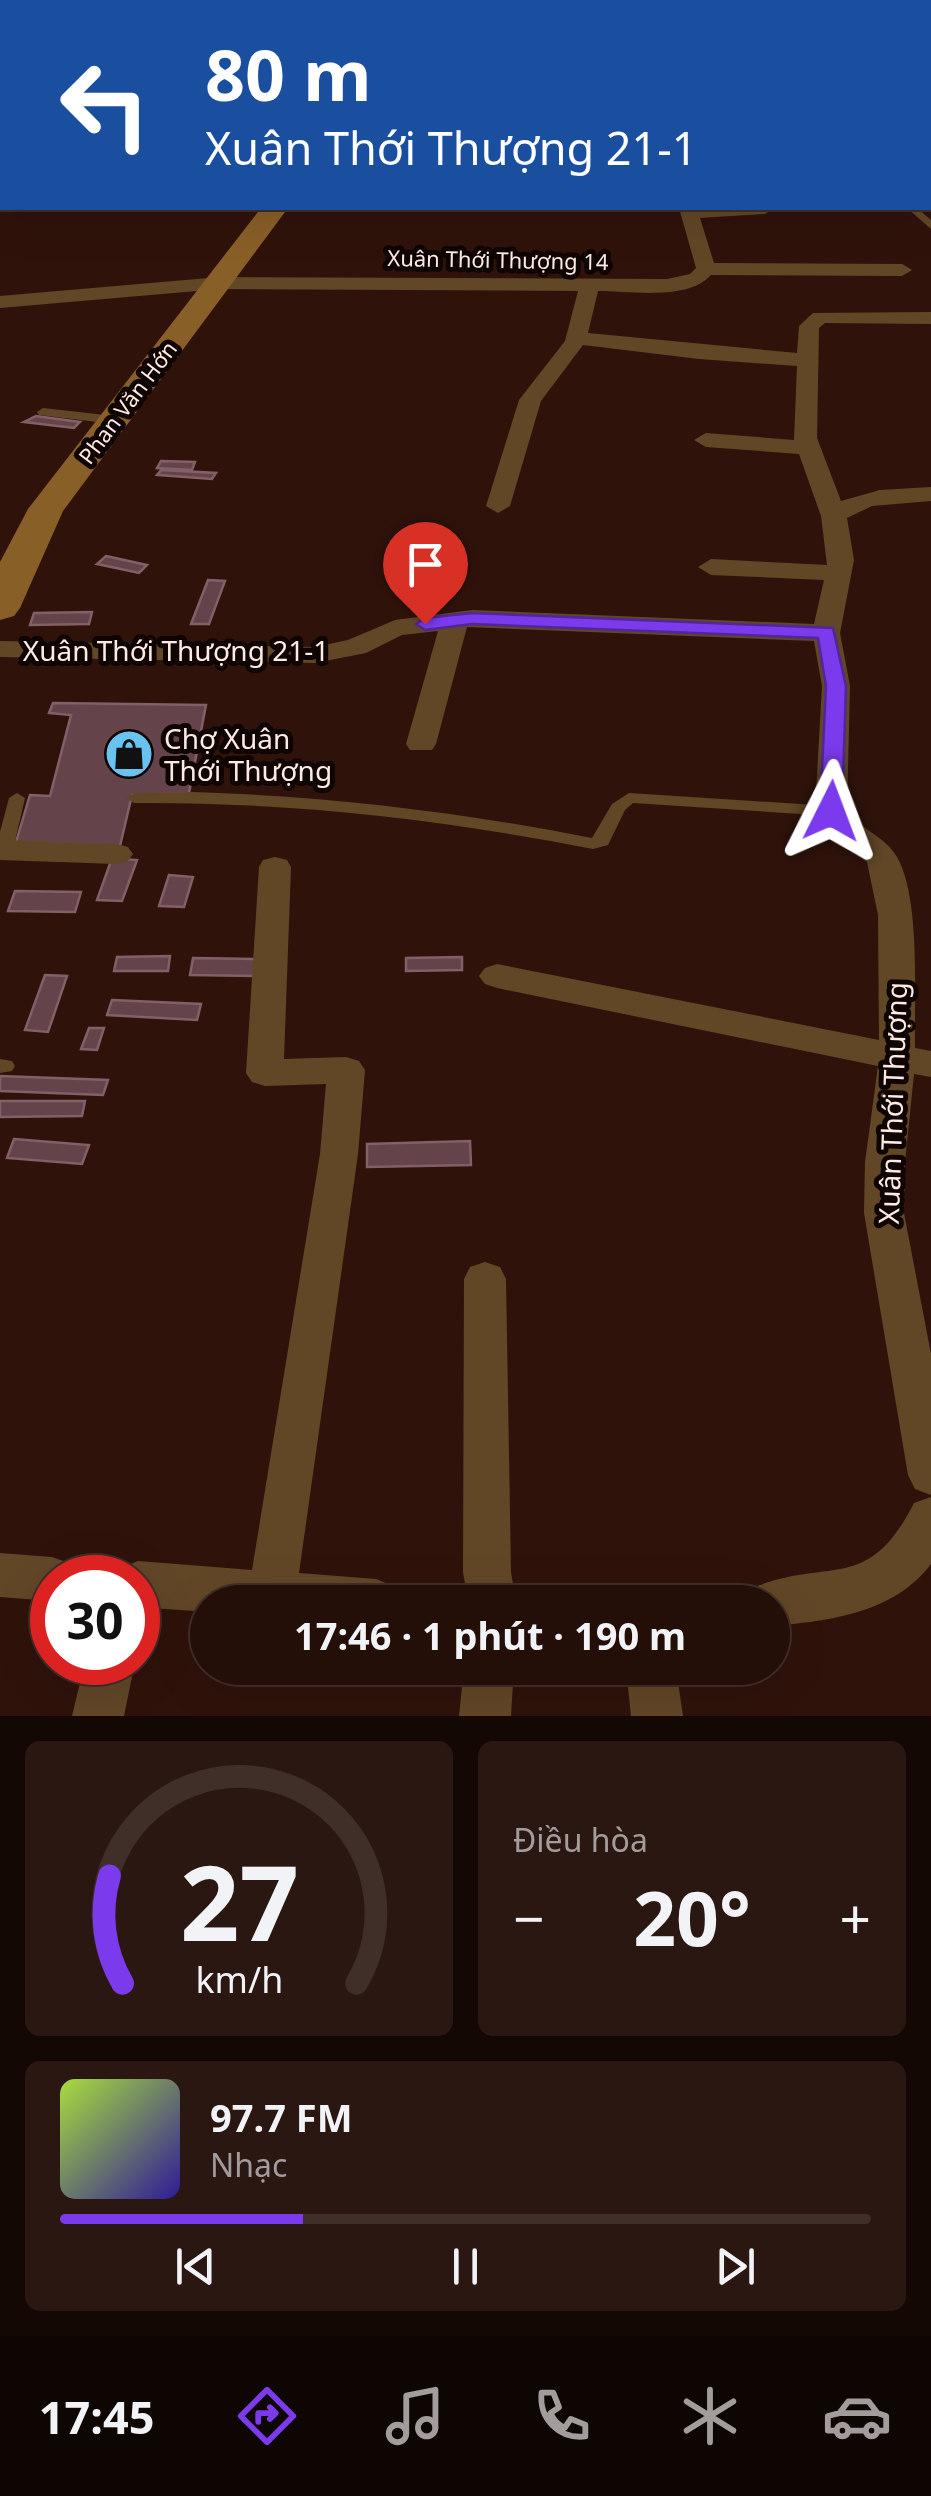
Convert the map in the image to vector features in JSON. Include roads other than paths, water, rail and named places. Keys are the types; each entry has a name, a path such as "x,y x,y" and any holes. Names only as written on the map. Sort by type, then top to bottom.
{"main road":[{"name":"Phan Văn Hớn","path":"0,608 46,508 274,210"}],"street":[{"path":"689,210 706,269"},
{"name":"Xuân Thới Thượng 14","path":"0,302 220,283 666,285 690,282 706,269 902,270"},
{"path":"498,506 530,400 576,338 589,286"},
{"path":"831,811 836,686 826,632 842,560 834,516 805,438 809,326 820,317 931,318"},
{"path":"576,338 699,353 807,360"},
{"path":"706,440 808,448"},
{"path":"834,516 845,506 870,498 931,494"},
{"path":"711,567 839,574"},
{"path":"421,744 455,620"},
{"name":"Xuân Thới Thượng 21-1","path":"0,650 256,650 315,656 356,647 396,628 455,620 826,632"},
{"name":"Xuân Thới Thượng","path":"831,811 846,831 872,847 886,868 896,915 914,1061 885,1162 884,1213 931,1475"},
{"path":"2,850 117,854"},
{"path":"273,1585 339,1154 346,1070 266,1073 275,867"},
{"path":"497,976 914,1061"},
{"path":"485,1279 489,1585"},
{"path":"790,1600 855,1591 914,1573 931,1518"},
{"path":"0,1575 30,1577"},
{"path":"160,1586 190,1588"},
{"path":"98,1716 105,1685"},
{"path":"485,1716 488,1685"},
{"path":"653,1685 657,1716"}],"lane":[{"path":"43,412 114,420"},
{"path":"2,850 17,798"},
{"path":"134,798 293,798 388,808 593,844 602,841 618,808 629,798 831,811"}],"place":[{"name":"Chợ Xuân Thới Thượng","path":"129,754"}]}
